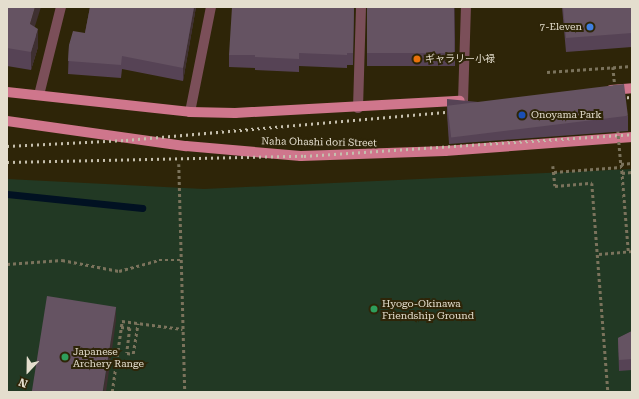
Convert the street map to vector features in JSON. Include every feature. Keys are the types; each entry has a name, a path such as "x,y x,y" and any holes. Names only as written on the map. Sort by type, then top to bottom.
{"main road":[{"path":"601,91 632,88"},
{"path":"7,92 190,112 278,113 467,101"},
{"name":"Naha Ohashi dori Street","path":"7,121 186,146 301,156 444,151 632,137"}],"street":[{"path":"39,95 61,7"},
{"path":"190,112 211,7"},
{"path":"358,108 361,7"},
{"path":"466,7 467,101"}],"path":[{"path":"547,72 632,66"},
{"path":"613,67 615,89"},
{"path":"618,126 628,251"},
{"path":"554,172 632,163"},
{"path":"179,164 180,260 185,392"},
{"path":"553,166 555,186 592,183 599,254 608,392"},
{"path":"622,173 632,172"},
{"path":"599,254 632,251"},
{"path":"7,264 62,260 119,271 159,260 180,260"},
{"path":"114,320 183,329"},
{"path":"112,392 122,321"},
{"path":"121,327 130,328 127,353 133,354 138,323"}],"green space":[{"path":"632,169 632,392 7,392 7,179 204,189"}],"building":[{"path":"7,7 35,7 30,24 38,29 31,52 7,48"},
{"path":"90,7 194,7 183,68 122,56 121,65 68,61 69,45 73,31 85,33"},
{"path":"232,7 354,7 353,53 347,53 347,55 299,53 299,59 255,57 255,55 229,55"},
{"path":"367,7 454,7 454,53 367,53"},
{"name":"7-Eleven","path":"563,7 632,7 632,33 566,38"},
{"path":"624,84 628,116 451,137 447,106"},
{"path":"47,296 116,307 103,392 32,392"},
{"path":"632,331 632,359 619,360 618,338"}],"waterway":[{"path":"7,194 142,208"}],"railway":[{"path":"615,98 632,97"},
{"path":"7,146 126,140 457,111"},
{"path":"7,162 304,156 632,134"}],"place":[{"name":"7-Eleven","path":"590,27"},
{"name":"ギャラリー小禄","path":"417,59"},
{"name":"Onoyama Park","path":"522,115"},
{"name":"Hyogo-Okinawa Friendship Ground","path":"374,309"},
{"name":"Japanese Archery Range","path":"65,357"}]}
